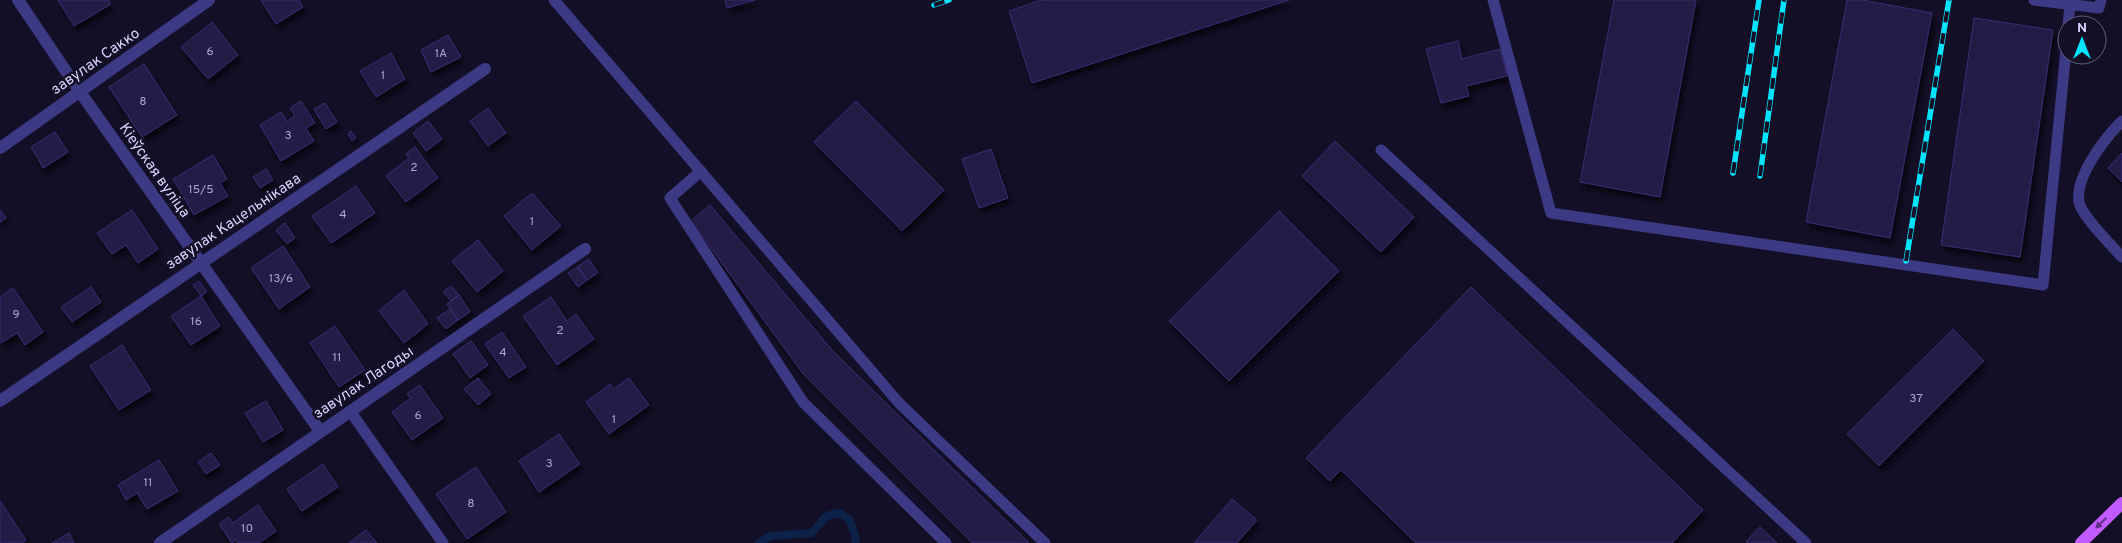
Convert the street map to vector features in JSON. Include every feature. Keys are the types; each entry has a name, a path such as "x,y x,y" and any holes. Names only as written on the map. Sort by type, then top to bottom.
{"main road":[{"path":"2080,543 2122,502"}],"street":[{"name":"Кіеўская вуліца","path":"18,0 80,92 320,431"},
{"name":"завулак Сакко","path":"0,148 209,0"},
{"name":"завулак Кацельнікава","path":"0,400 484,69"},
{"name":"завулак Лагоды","path":"160,543 585,249"}],"lane":[{"path":"554,0 899,403 1045,543"},
{"path":"1493,0 1551,213 2043,284 2065,65"},
{"path":"2034,0 2099,8 2101,0"},
{"path":"2069,15 2070,5"},
{"path":"2122,121 2090,163 2081,183 2079,203 2091,222 2122,257"},
{"path":"1381,150 1806,543"},
{"path":"701,171 670,198 803,402 946,543"},
{"path":"350,411 443,543"}],"building":[{"path":"58,0 108,0 111,4 74,26"},
{"path":"261,0 299,0 303,7 276,24"},
{"path":"725,0 755,0 727,8"},
{"path":"1042,0 1289,0 1032,83 1009,11"},
{"path":"1614,0 1696,0 1660,197 1580,182"},
{"path":"1847,0 1862,0 1932,13 1890,238 1806,222"},
{"path":"1974,18 2053,30 2020,257 1941,245"},
{"path":"212,22 238,55 208,79 181,47"},
{"path":"448,35 461,57 431,72 421,50"},
{"path":"1458,41 1462,59 1500,49 1507,76 1466,86 1469,96 1441,103 1426,49"},
{"path":"391,53 405,79 376,97 360,71"},
{"path":"144,64 177,115 142,137 109,87"},
{"path":"301,101 315,123 306,128 314,141 281,161 260,125 281,112 287,121 295,116 290,108"},
{"path":"856,101 944,190 902,231 814,142"},
{"path":"325,103 337,122 326,129 314,109"},
{"path":"488,108 506,133 488,146 470,121"},
{"path":"428,121 442,139 426,151 413,133"},
{"path":"351,131 356,138 352,141 348,134"},
{"path":"55,132 68,152 43,168 31,147"},
{"path":"1335,141 1414,217 1381,252 1302,176"},
{"path":"415,147 438,178 406,202 386,176 409,158 406,154"},
{"path":"991,149 1008,198 979,208 962,159"},
{"path":"2122,153 2122,182 2108,168"},
{"path":"213,155 227,179 220,183 228,196 194,215 173,179"},
{"path":"266,169 273,180 260,188 253,177"},
{"path":"356,186 375,213 331,243 312,216"},
{"path":"532,193 561,226 532,250 504,216"},
{"path":"710,205 833,351 1029,543 972,543 804,375 691,221"},
{"path":"0,210 6,218 0,222"},
{"path":"132,210 158,249 138,263 126,245 112,254 97,233"},
{"path":"1279,211 1339,271 1229,381 1169,321"},
{"path":"285,223 295,238 287,244 276,230"},
{"path":"478,240 503,271 477,292 452,261"},
{"path":"283,246 310,287 279,309 251,268"},
{"path":"589,259 598,273 587,280 578,266"},
{"path":"577,267 587,280 578,287 568,273"},
{"path":"199,281 207,292 201,296 193,285"},
{"path":"451,286 459,295 451,301 443,292"},
{"path":"91,287 101,302 72,322 61,307"},
{"path":"1471,287 1703,510 1672,543 1416,543 1341,470 1330,481 1306,458"},
{"path":"13,288 43,332 25,345 17,333 1,343 0,341 0,297"},
{"path":"404,290 428,324 404,343 379,311"},
{"path":"459,295 470,312 458,320 447,304"},
{"path":"201,296 220,326 191,345 171,316"},
{"path":"551,297 567,321 576,314 594,339 557,365 523,316"},
{"path":"450,309 458,320 446,329 437,318"},
{"path":"335,326 365,370 339,387 310,343"},
{"path":"1953,329 1984,361 1879,466 1847,434"},
{"path":"502,332 526,367 509,378 485,344"},
{"path":"471,341 488,365 470,378 453,354"},
{"path":"122,345 151,390 119,410 90,366"},
{"path":"478,378 491,394 478,405 464,389"},
{"path":"629,378 649,405 609,434 586,402 610,384 614,389"},
{"path":"420,385 443,418 412,440 392,412 411,398 407,394"},
{"path":"266,401 283,430 263,442 245,413"},
{"path":"559,434 580,464 539,492 519,461"},
{"path":"211,453 220,465 206,474 198,462"},
{"path":"159,460 178,491 147,509 137,493 126,500 118,485"},
{"path":"323,464 338,487 302,511 287,489"},
{"path":"476,467 506,512 467,539 436,494"},
{"path":"1232,499 1257,520 1237,543 1194,543"},
{"path":"0,501 26,540 22,543 0,543"},
{"path":"258,505 276,531 259,543 238,543 236,540 232,543 219,524 229,517 233,523"},
{"path":"1760,527 1777,543 1748,543 1746,541"},
{"path":"366,530 377,543 349,543"},
{"path":"69,533 74,543 52,543"}],"waterway":[{"path":"759,543 771,536 812,533 826,516 840,513 849,519 856,538 855,543"}],"railway":[{"path":"934,5 949,0"},
{"path":"1733,173 1759,0"},
{"path":"1760,176 1784,0"},
{"path":"1906,261 1949,0"}]}
